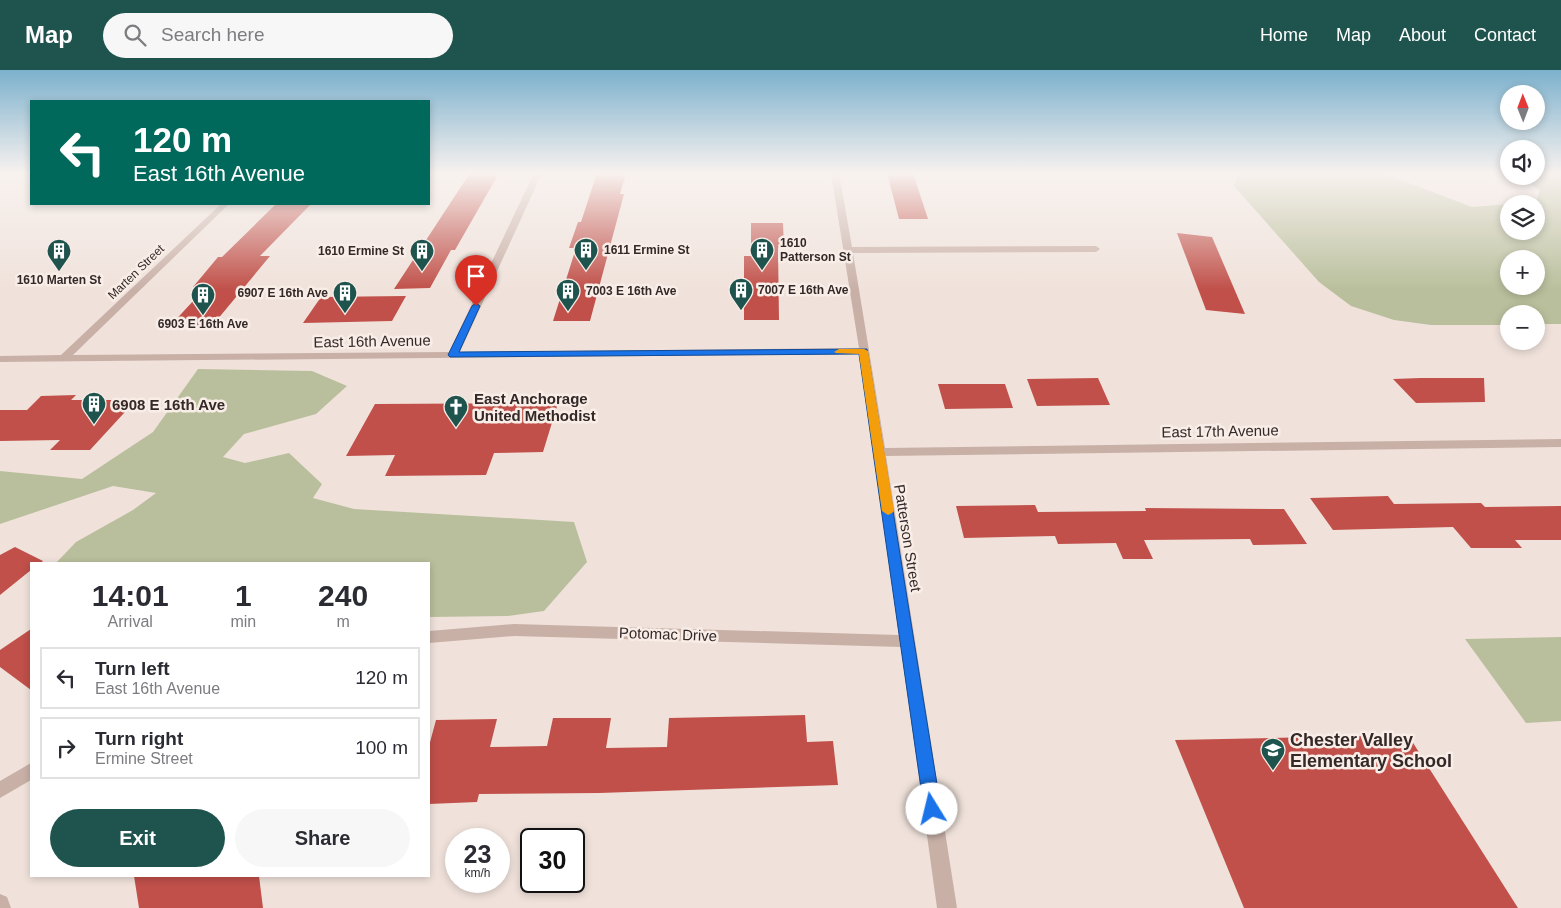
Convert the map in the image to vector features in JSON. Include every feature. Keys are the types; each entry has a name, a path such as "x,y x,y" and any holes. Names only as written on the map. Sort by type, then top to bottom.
{"street":[{"name":"Marten Street","path":"64,358 217,212"},
{"path":"453,355 520,212"},
{"name":"Patterson Street","path":"842,212 947,908"},
{"path":"848,250 1096,249"},
{"name":"East 16th Avenue","path":"0,359 864,351"},
{"name":"East 17th Avenue","path":"879,452 1561,443"},
{"name":"Potomac Drive","path":"430,636 514,630 908,641"},
{"path":"0,790 30,772"},
{"path":"0,904 1,908"}],"green space":[{"path":"1257,212 1500,212 1500,240 1545,240 1545,212 1561,212 1561,324 1545,324 1545,305 1500,305 1500,325 1431,325 1394,320 1351,306 1319,282"},
{"path":"198,369 312,371 347,386 316,414 244,434 223,457 245,463 289,453 322,484 313,498 354,509 574,522 587,562 544,611 508,616 430,617 430,562 57,562 76,542 133,510 156,493 113,486 0,524 0,471 82,479 153,432"},
{"path":"1561,637 1561,721 1526,723 1465,639"}],"building":[{"path":"268,212 303,212 260,256 270,256 212,326 170,326 206,287 193,287 218,257 222,257"},
{"path":"444,212 477,212 455,250 451,250 430,288 394,289"},
{"path":"584,212 619,212 590,321 553,321 576,248 569,248 578,222 581,222"},
{"path":"897,212 926,212 928,219 899,219"},
{"path":"751,223 783,223 784,248 778,248 779,320 744,320 744,256 751,256"},
{"path":"1177,233 1212,237 1245,314 1206,310"},
{"name":"6907 E 16th Ave","path":"406,296 392,321 303,323 321,297"},
{"path":"1098,378 1110,405 1037,406 1027,379"},
{"path":"1484,378 1485,402 1416,403 1393,379"},
{"path":"938,384 1005,384 1013,408 945,409"},
{"path":"76,395 71,400 136,400 90,450 50,450 60,440 0,441 0,410 27,410 41,396"},
{"name":"East Anchorage United Methodist","path":"558,403 543,452 494,453 486,475 385,476 395,455 346,456 375,404"},
{"path":"1388,496 1394,504 1481,503 1485,507 1561,506 1561,540 1515,540 1522,548 1471,548 1453,527 1333,530 1310,498"},
{"path":"1035,505 1038,512 1146,511 1145,508 1284,509 1307,544 1253,545 1250,539 1144,540 1153,559 1123,559 1116,543 1058,544 1055,536 964,538 956,506"},
{"path":"15,547 43,561 30,562 30,571 0,595 0,555"},
{"path":"30,630 30,689 0,667 0,650"},
{"path":"805,715 807,742 833,741 838,785 599,793 479,794 477,802 430,804 430,742 436,720 497,719 490,747 547,746 553,718 611,718 606,748 667,747 669,718"},
{"name":"Chester Valley Elementary School","path":"1408,735 1518,908 1244,908 1175,740"},
{"path":"134,877 259,877 263,908 139,908"}],"slow traffic":[{"path":"839,352 864,351 888,511"}],"place":[{"name":"1611 Ermine St","path":"586,271"},
{"name":"1610 Patterson St","path":"762,271"},
{"name":"1610 Marten St","path":"59,272"},
{"name":"1610 Ermine St","path":"422,272"},
{"name":"7007 E 16th Ave","path":"741,311"},
{"name":"7003 E 16th Ave","path":"568,312"},
{"name":"6907 E 16th Ave","path":"345,314"},
{"name":"6903 E 16th Ave","path":"203,316"},
{"name":"6908 E 16th Ave","path":"94,425"},
{"name":"East Anchorage United Methodist","path":"456,428"},
{"name":"Chester Valley Elementary School","path":"1273,771"}],"route":[{"path":"476,306 453,355 864,351 932,809"}]}
